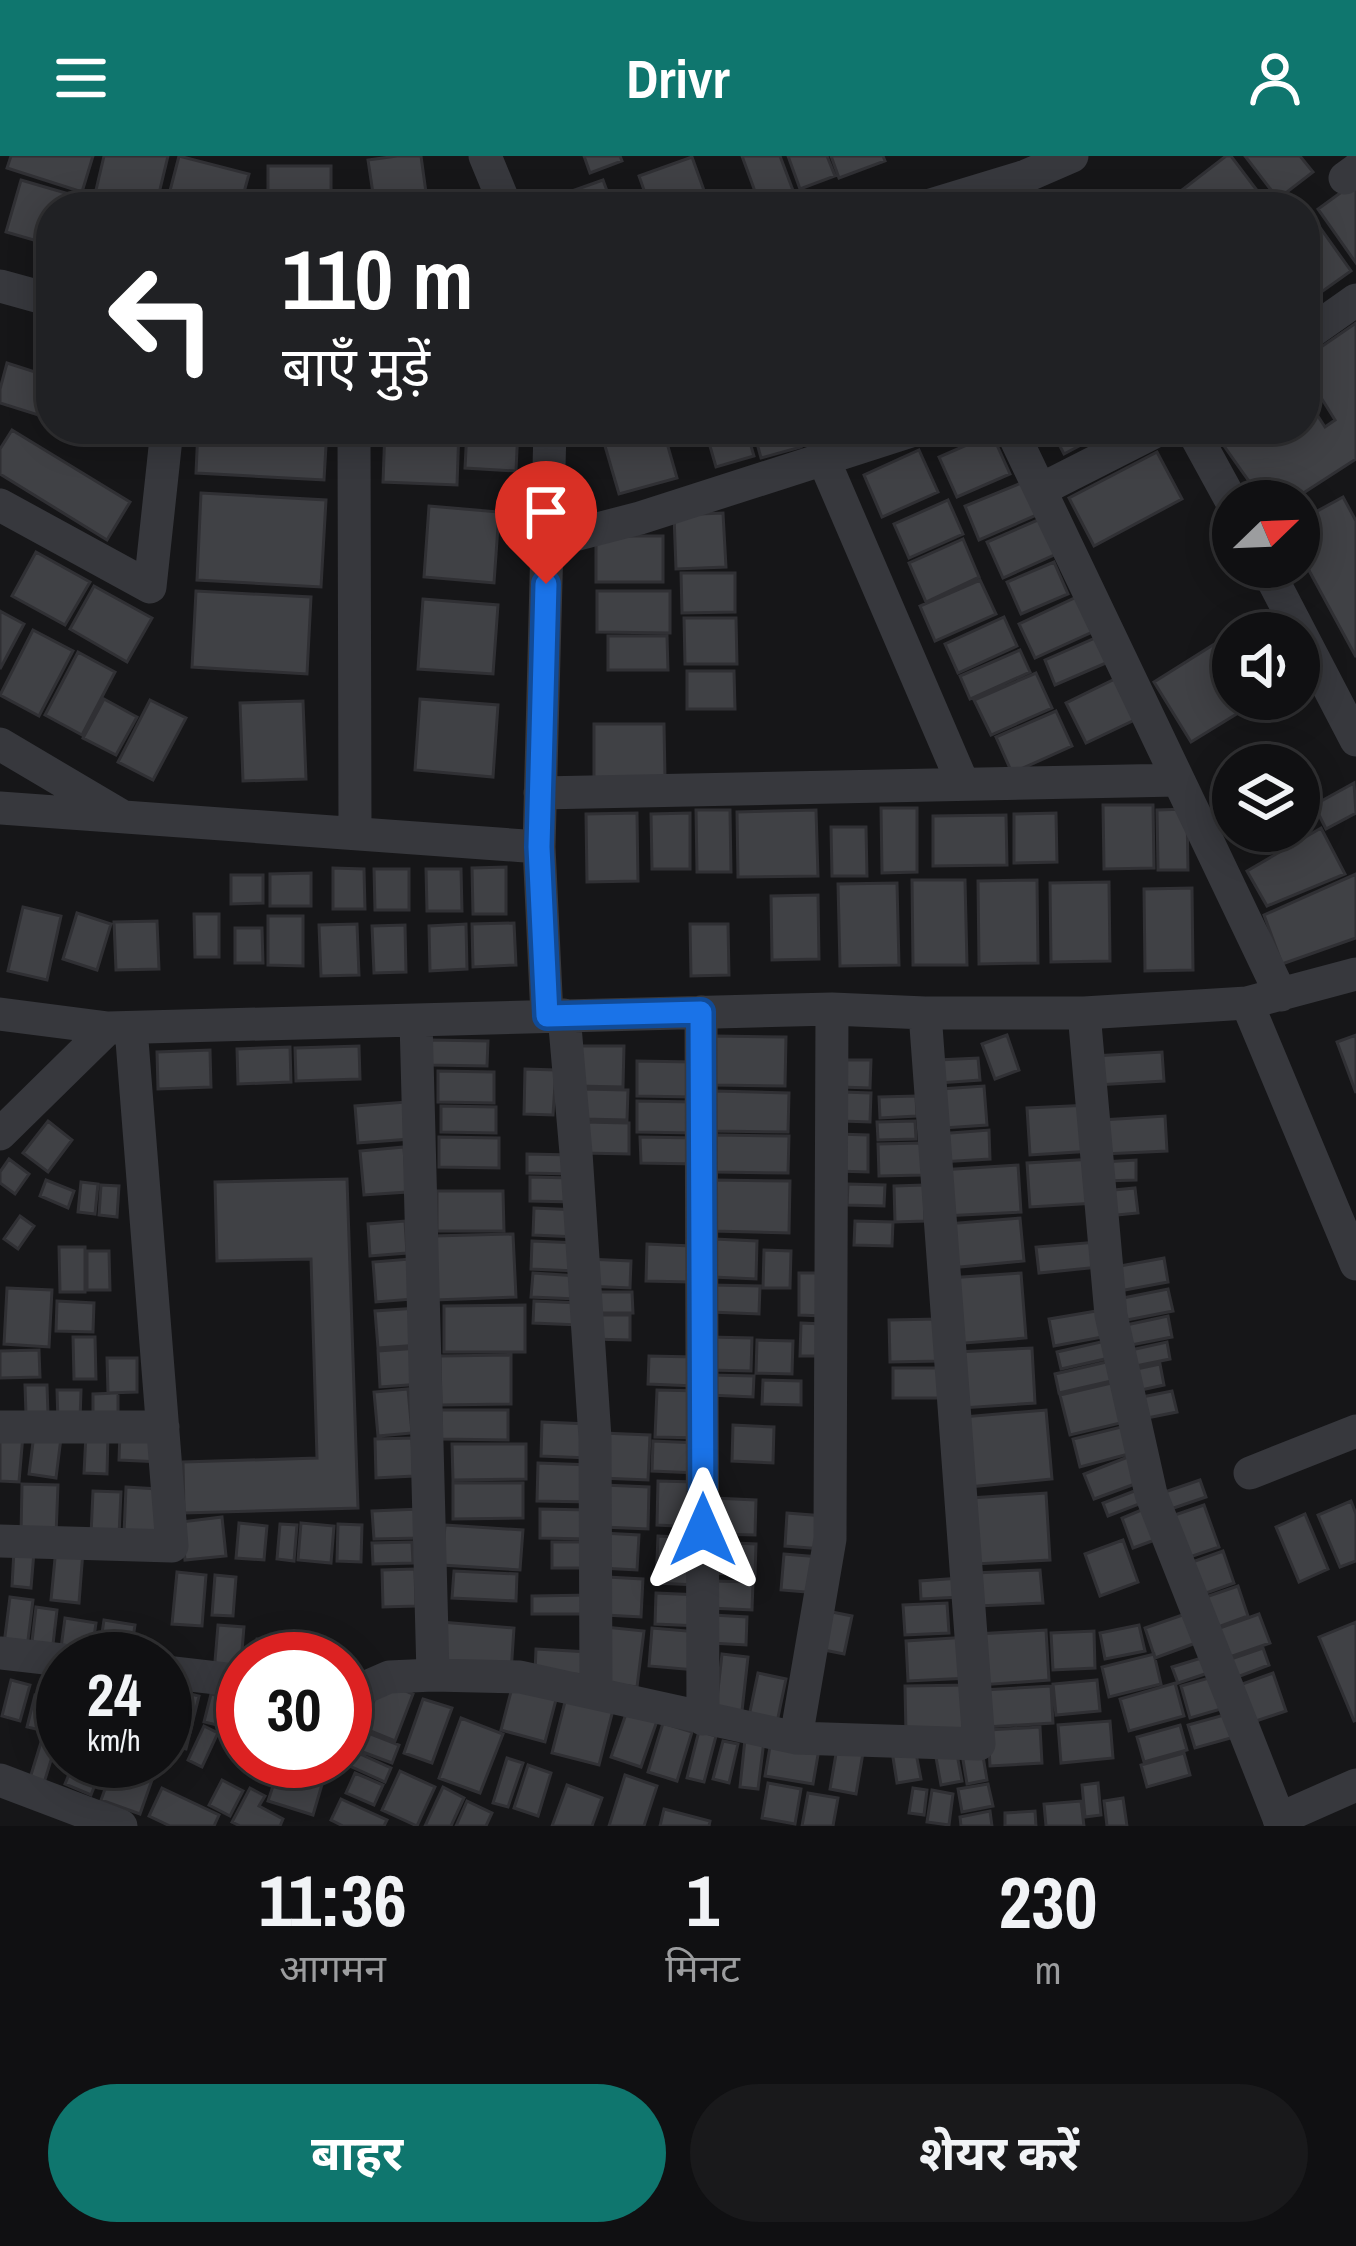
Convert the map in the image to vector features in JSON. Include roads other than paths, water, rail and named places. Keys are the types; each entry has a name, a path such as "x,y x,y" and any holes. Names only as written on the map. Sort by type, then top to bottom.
{"street":[{"path":"485,156 500,192"},
{"path":"960,192 1022,166 1072,156"},
{"path":"3,292 36,298"},
{"path":"1320,325 1356,300"},
{"path":"0,505 150,587 165,444"},
{"path":"354,444 355,833"},
{"path":"550,444 539,847 555,1016 577,1154 595,1438 596,1694"},
{"path":"547,542 640,518 868,444"},
{"path":"1018,444 1281,995"},
{"path":"1040,490 1130,444"},
{"path":"1200,444 1220,480"},
{"path":"823,458 963,784"},
{"path":"1277,588 1356,740"},
{"path":"0,744 127,819"},
{"path":"540,793 1178,780"},
{"path":"0,808 539,847"},
{"path":"0,1014 120,1028 832,1009 1084,1013 1247,1003 1356,974"},
{"path":"1247,1003 1356,1264"},
{"path":"796,1738 830,1539 832,1009"},
{"path":"701,1012 703,1719"},
{"path":"372,1684 388,1677 520,1677 796,1738 979,1744 925,1012"},
{"path":"1084,1013 1111,1315 1151,1494 1280,1823 1356,1785"},
{"path":"416,1020 433,1675"},
{"path":"0,1134 120,1028"},
{"path":"0,1541 172,1546 120,1028"},
{"path":"0,1426 163,1427"},
{"path":"1250,1473 1356,1431"},
{"path":"0,1652 36,1657"},
{"path":"0,1780 121,1826"}]}
